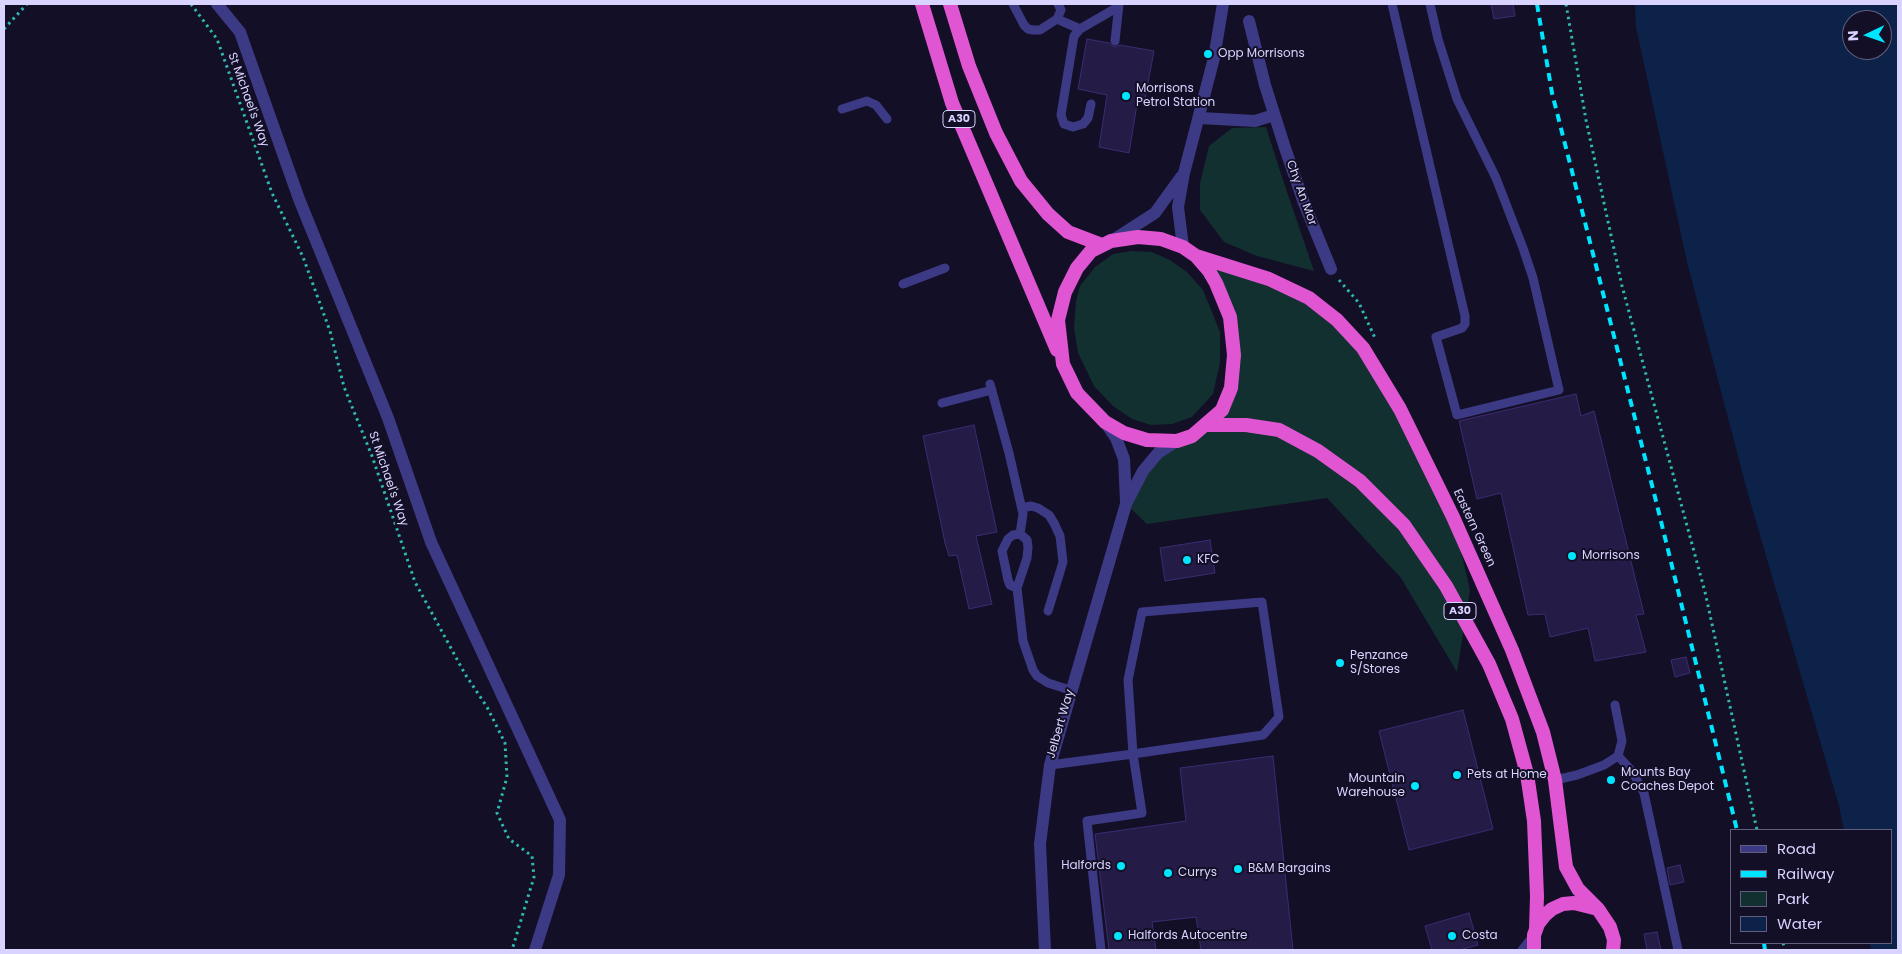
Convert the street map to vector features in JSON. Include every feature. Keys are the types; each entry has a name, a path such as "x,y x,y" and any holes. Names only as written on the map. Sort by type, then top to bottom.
{"highway":[{"name":"A30","path":"922,4 952,103 1063,364"},
{"name":"A30","path":"950,4 969,66 996,133 1021,181 1048,214 1068,232 1107,243"},
{"path":"1138,238 1161,239 1183,247 1196,256 1209,271 1230,317 1234,355 1231,388 1222,410 1207,425 1192,436 1177,441 1146,440 1124,434 1104,422 1077,393 1063,364 1058,320 1065,292 1077,268 1090,250 1107,243 1138,238"},
{"name":"Eastern Green","path":"1196,256 1269,279 1309,298 1337,320 1363,348 1400,409 1477,570 1512,650 1543,732 1555,780 1566,867 1578,889 1598,909 1610,927 1615,947"},
{"name":"A30","path":"1207,425 1246,425 1279,430 1318,451 1360,481 1404,525 1446,586 1489,664 1512,719 1527,774 1534,821 1537,896 1535,932"},
{"path":"1534,950 1535,932 1545,915 1552,909 1563,904 1574,903 1598,909"}],"street":[{"path":"217,4 240,32 299,198 388,418 431,542 560,820 559,875 535,950"},
{"path":"1183,247 1178,207 1184,173 1200,118 1214,58 1223,4"},
{"name":"Chy An Mor","path":"1248,21 1274,115 1304,203 1331,269"},
{"path":"1200,118 1254,120 1274,115"},
{"path":"1107,243 1154,213 1184,173"},
{"name":"Jelbert Way","path":"1104,422 1116,438 1124,459 1126,504"},
{"name":"Jelbert Way","path":"1045,950 1040,844 1050,765 1070,690 1126,504 1143,471 1158,454 1177,441"}],"lane":[{"path":"1013,4 1028,29 1040,30 1058,19 1061,10 1058,4"},
{"path":"1392,4 1465,316 1465,324 1462,328 1436,337 1457,415 1559,390 1533,278 1496,178 1457,99 1438,39 1430,4"},
{"path":"1091,104 1088,118 1083,124 1073,127 1064,124 1062,115 1074,36 1080,29 1118,6"},
{"path":"1115,42 1118,6"},
{"path":"1058,19 1080,29"},
{"path":"842,110 867,101 876,105 887,119"},
{"path":"903,284 945,268"},
{"path":"942,403 991,387 1010,453 1022,508 1020,534"},
{"path":"1022,508 1031,506 1049,515 1060,536 1063,562 1048,611"},
{"path":"1017,588 1010,585 1008,580 1002,550 1008,539 1013,535 1020,534 1027,540 1028,554 1017,588 1022,641 1036,676 1048,683 1070,690"},
{"path":"1050,765 1133,754 1263,735 1279,716 1262,602 1142,612 1128,680 1133,754 1142,812 1087,821 1101,950"},
{"path":"1555,780 1577,776 1604,765 1618,756 1622,741 1616,705"},
{"path":"1618,756 1632,771 1644,793 1678,950"},
{"path":"1522,950 1535,932"}],"path":[{"path":"4,30 27,4"},
{"name":"St Michael's Way","path":"191,4 217,39 272,193 303,257 330,331 344,387 369,449 415,582 465,674 487,707 505,743 507,777 497,814 509,839 532,856 534,877 512,950"},
{"path":"1566,4 1586,120 1622,286 1705,592 1757,829"},
{"path":"1331,269 1359,303 1375,338 1363,348"}],"green space":[{"path":"1266,127 1314,271 1257,256 1224,242 1200,210 1200,183 1209,146 1232,128"},
{"path":"1132,251 1152,252 1170,260 1187,272 1203,290 1220,332 1220,363 1213,394 1192,417 1172,424 1151,425 1132,419 1113,406 1094,386 1078,353 1074,328 1076,301 1080,286 1095,267 1113,254"},
{"path":"1196,256 1309,298 1363,348 1453,517 1470,590 1457,672 1401,578 1327,498 1147,524 1126,504 1143,471 1207,425 1231,388 1230,317"}],"water":[{"path":"1635,4 1898,4 1898,950 1871,950 1870,944 1892,944 1892,829 1844,829 1839,806 1748,494 1687,262 1636,27"}],"building":[{"path":"1491,4 1513,4 1515,16 1494,19"},
{"name":"Morrisons Petrol Station","path":"1087,39 1109,43 1114,47 1120,45 1154,51 1145,99 1138,98 1129,153 1099,147 1107,95 1078,89"},
{"name":"Morrisons","path":"1576,394 1581,416 1594,411 1644,614 1636,615 1646,652 1595,661 1588,628 1550,637 1545,614 1528,615 1501,493 1477,499 1459,421"},
{"path":"974,425 997,532 976,536 992,604 969,609 957,555 949,556 945,543 923,436"},
{"name":"KFC","path":"1210,540 1215,573 1165,581 1160,548"},
{"path":"1686,657 1690,673 1675,677 1671,660"},
{"path":"1463,710 1493,829 1409,850 1379,731"},
{"name":"B&M Bargains","path":"1273,756 1293,950 1201,950 1196,917 1152,922 1156,950 1109,950 1095,834 1186,821 1180,768"},
{"path":"1680,865 1684,882 1670,885 1667,868"},
{"name":"Costa","path":"1469,913 1478,945 1459,950 1432,950 1425,926"},
{"path":"1657,932 1661,950 1647,950 1644,934"}],"railway":[{"path":"1537,4 1552,93 1655,497 1737,829"},
{"path":"1764,944 1765,950"}],"place":[{"name":"Opp Morrisons","path":"1208,54"},
{"name":"Morrisons Petrol Station","path":"1126,96"},
{"name":"Morrisons","path":"1572,556"},
{"name":"KFC","path":"1187,560"},
{"name":"Penzance S/Stores","path":"1340,663"},
{"name":"Pets at Home","path":"1457,775"},
{"name":"Mounts Bay Coaches Depot","path":"1611,780"},
{"name":"Mountain Warehouse","path":"1415,786"},
{"name":"Halfords","path":"1121,866"},
{"name":"B&M Bargains","path":"1238,869"},
{"name":"Currys","path":"1168,873"},
{"name":"Halfords Autocentre","path":"1118,936"},
{"name":"Costa","path":"1452,936"}]}
